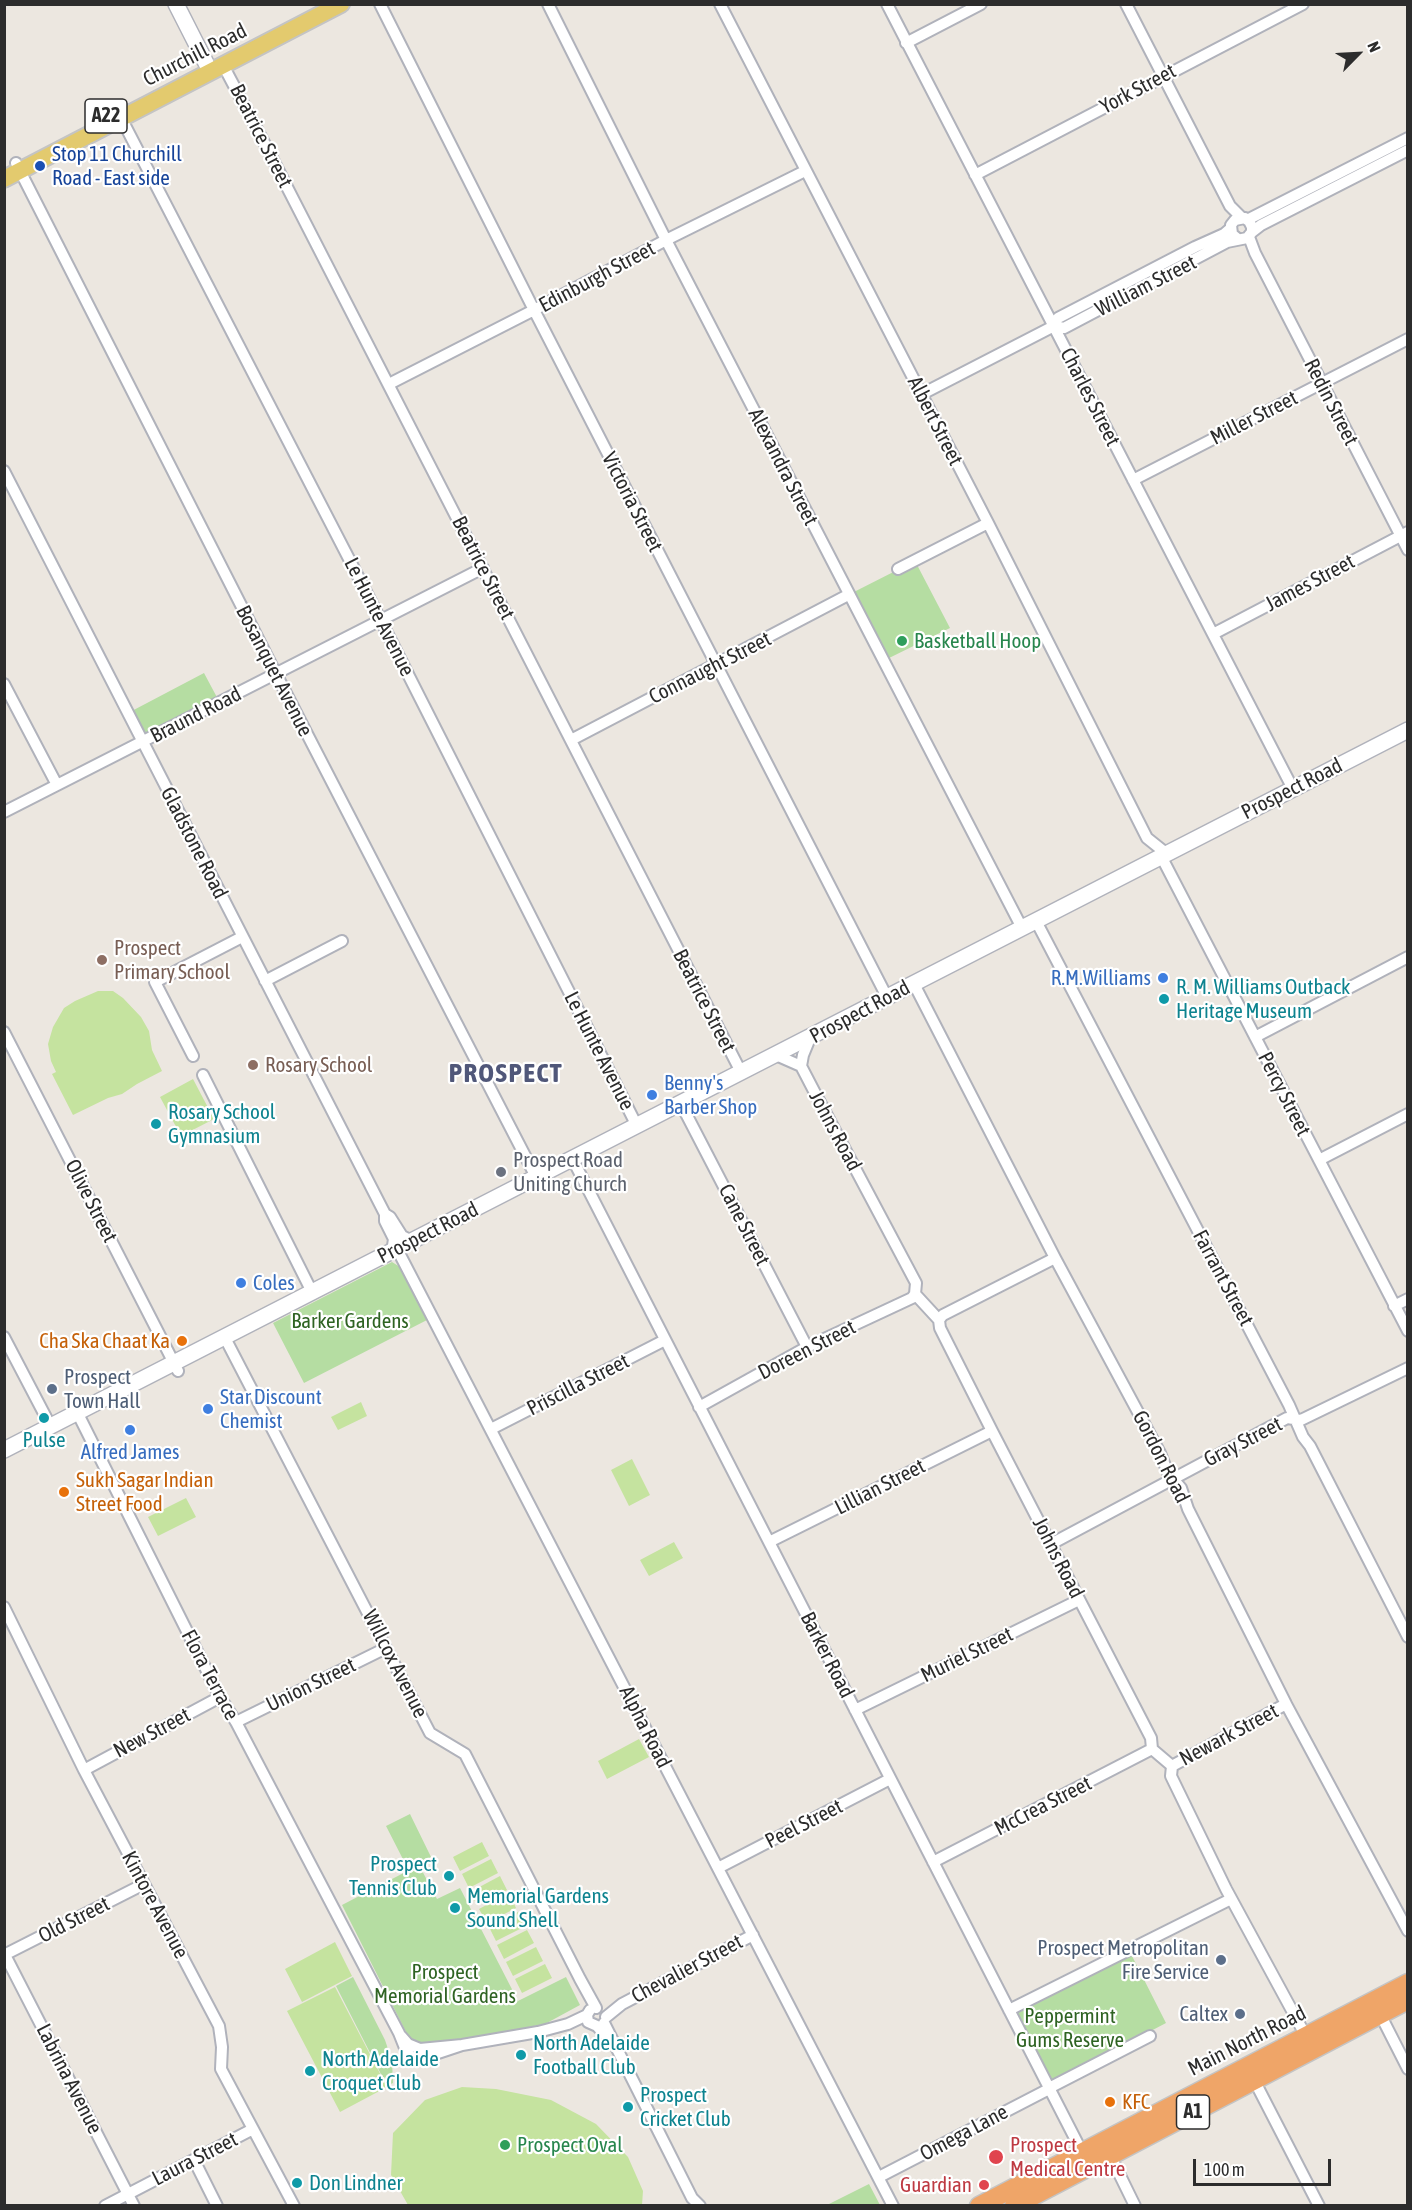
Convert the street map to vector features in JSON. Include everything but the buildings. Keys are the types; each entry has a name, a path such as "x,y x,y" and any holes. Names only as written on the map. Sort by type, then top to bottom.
{"highway":[{"name":"Main North Road","path":"979,2205 1082,2152 1250,2073 1309,2042 1407,1983"},
{"name":"Main North Road","path":"1309,2042 1380,2014 1407,2000"},
{"name":"Main North Road","path":"1014,2205 1110,2155 1250,2073"}],"main road":[{"path":"176,4 211,68"},
{"name":"Churchill Road","path":"10,170 211,68 320,4"},
{"name":"Churchill Road","path":"211,68 247,53 341,4"},
{"name":"Prospect Road","path":"4,1460 79,1416 281,1314 312,1292 776,1056 1407,730"},
{"name":"Prospect Road","path":"4,1450 50,1425 79,1416"}],"street":[{"name":"Victoria Street","path":"380,4 534,310 887,997"},
{"name":"Alexandra Street","path":"548,4 848,595 1029,924"},
{"name":"Albert Street","path":"720,4 922,394 1147,838 1159,857"},
{"name":"Charles Street","path":"886,4 1293,789"},
{"path":"906,43 981,4"},
{"path":"1126,4 1238,222"},
{"name":"York Street","path":"975,175 1303,4"},
{"name":"Beatrice Street","path":"211,68 388,384 741,1072"},
{"name":"Le Hunte Avenue","path":"119,114 381,621 637,1126"},
{"name":"William Street","path":"922,394 1054,326 1058,318 1224,234 1238,222 1407,138"},
{"name":"William Street","path":"1054,326 1064,328 1227,242 1245,237 1261,225 1407,150"},
{"name":"Bosanquet Avenue","path":"10,170 276,674 536,1178"},
{"name":"Edinburgh Street","path":"388,384 805,171"},
{"path":"1238,222 1252,225 1245,237 1232,234 1238,222"},
{"name":"Redin Street","path":"1245,237 1404,534 1407,550"},
{"name":"Miller Street","path":"1133,480 1407,339"},
{"name":"Gladstone Road","path":"4,471 385,1214 394,1222 402,1236 412,1241"},
{"path":"898,569 988,523"},
{"name":"James Street","path":"1213,634 1404,534"},
{"name":"Braund Road","path":"4,812 483,568"},
{"name":"Connaught Street","path":"571,740 848,595"},
{"path":"4,684 57,786"},
{"name":"Albert Street","path":"1147,838 1159,857"},
{"name":"Percy Street","path":"1159,857 1407,1331"},
{"name":"Farrant Street","path":"1029,924 1289,1405 1294,1419 1407,1637"},
{"path":"193,1056 155,982 242,938"},
{"path":"265,981 342,941"},
{"path":"1255,1037 1407,957"},
{"name":"Gordon Road","path":"914,984 1168,1473 1181,1488 1188,1509 1286,1704 1407,1931"},
{"name":"Olive Street","path":"4,1032 175,1366"},
{"name":"Johns Road","path":"810,1038 801,1066 916,1283 915,1294 939,1320 940,1328 992,1431 1151,1738 1152,1749"},
{"name":"Johns Road","path":"776,1056 801,1066"},
{"path":"203,1075 312,1292"},
{"name":"Cane Street","path":"681,1104 807,1347"},
{"path":"1319,1160 1407,1114"},
{"name":"Barker Road","path":"572,1158 1082,2152"},
{"name":"Gladstone Road","path":"385,1214 385,1221 394,1239 395,1250"},
{"name":"Alpha Road","path":"395,1250 491,1429 893,2205"},
{"path":"939,1320 943,1315 1055,1258"},
{"name":"Doreen Street","path":"699,1407 807,1347 912,1298 915,1294"},
{"path":"1394,1306 1407,1299"},
{"path":"4,1337 50,1425"},
{"name":"Willcox Avenue","path":"226,1340 430,1733 465,1754 580,1979 597,2017 614,2045 692,2198 700,2205"},
{"name":"Priscilla Street","path":"491,1429 665,1340"},
{"name":"Gray Street","path":"1051,1544 1287,1418 1301,1420 1407,1368"},
{"name":"Flora Terrace","path":"79,1416 220,1697 236,1722 399,2034"},
{"name":"Lillian Street","path":"769,1542 992,1431"},
{"name":"Muriel Street","path":"855,1710 1079,1600"},
{"name":"Kintore Avenue","path":"4,1607 84,1770 219,2026 222,2047 221,2069 294,2205"},
{"name":"Union Street","path":"236,1722 386,1648"},
{"name":"New Street","path":"84,1770 220,1697"},
{"name":"Newark Street","path":"1172,1766 1286,1704"},
{"path":"1152,1749 1172,1766 1171,1776 1231,1899 1309,2042"},
{"name":"McCrea Street","path":"933,1862 1152,1749"},
{"name":"Peel Street","path":"718,1868 890,1779"},
{"name":"Old Street","path":"5,1954 144,1884"},
{"path":"1009,2010 1231,1899"},
{"name":"Chevalier Street","path":"399,2034 408,2044 420,2049 462,2045 538,2032 597,2017 753,1935"},
{"name":"Labrina Avenue","path":"5,1954 134,2205"},
{"path":"1380,2014 1407,2069"},
{"name":"Omega Lane","path":"879,2177 1150,2036"},
{"path":"1250,2073 1319,2205"},
{"name":"Laura Street","path":"105,2205 253,2129"},
{"path":"1110,2155 1135,2205"},
{"path":"194,2160 217,2205"}],"green space":[{"path":"915,561 950,628 883,661 848,595"},
{"path":"204,673 220,703 143,742 128,713"},
{"path":"98,991 113,991 141,1017 149,1031 152,1050 162,1071 122,1094 108,1098 73,1115 52,1074 56,1072 48,1044 53,1027 64,1008"},
{"path":"193,1079 214,1119 181,1136 160,1097"},
{"name":"Barker Gardens","path":"392,1262 400,1267 427,1320 304,1383 273,1323"},
{"path":"361,1402 367,1416 338,1430 331,1417"},
{"path":"632,1459 650,1495 629,1506 611,1470"},
{"path":"186,1498 196,1517 158,1536 148,1517"},
{"path":"674,1542 683,1558 649,1576 640,1560"},
{"path":"639,1739 649,1757 607,1779 598,1761"},
{"path":"410,1814 431,1857 408,1869 386,1826"},
{"path":"482,1842 489,1856 460,1871 453,1857"},
{"path":"491,1859 498,1873 469,1888 462,1874"},
{"name":"Prospect Memorial Gardens","path":"419,1865 437,1899 460,1888 518,2001 566,1977 580,2005 545,2024 426,2046 417,2044 409,2038 342,1905"},
{"path":"500,1876 507,1890 477,1905 470,1892"},
{"path":"509,1893 516,1908 487,1923 479,1909"},
{"path":"518,1912 526,1926 496,1941 489,1927"},
{"path":"527,1930 534,1943 504,1959 497,1945"},
{"path":"335,1942 352,1976 302,2002 285,1969"},
{"path":"536,1947 543,1961 513,1976 506,1962"},
{"name":"Peppermint Gums Reserve","path":"1131,1954 1166,2023 1050,2084 1012,2012"},
{"path":"545,1964 552,1978 522,1993 515,1979"},
{"path":"353,1977 385,2040 392,2061 393,2083 387,2086 336,1986"},
{"path":"335,1987 387,2087 340,2112 287,2011"},
{"name":"Prospect Oval","path":"462,2087 496,2089 551,2100 596,2124 628,2157 643,2191 642,2205 408,2205 391,2175 393,2133 425,2100"},
{"path":"869,2184 880,2205 827,2205"}],"place":[{"name":"Stop 11 Churchill Road - East side","path":"40,166"},
{"name":"Basketball Hoop","path":"902,641"},
{"name":"Prospect Primary School","path":"102,960"},
{"name":"R.M.Williams","path":"1163,978"},
{"name":"R. M. Williams Outback Heritage Museum","path":"1164,999"},
{"name":"Rosary School","path":"253,1065"},
{"name":"Benny's Barber Shop","path":"652,1095"},
{"name":"Rosary School Gymnasium","path":"156,1124"},
{"name":"Prospect Road Uniting Church","path":"501,1172"},
{"name":"Coles","path":"241,1283"},
{"name":"Cha Ska Chaat Ka","path":"182,1341"},
{"name":"Prospect Town Hall","path":"52,1389"},
{"name":"Star Discount Chemist","path":"208,1409"},
{"name":"Pulse","path":"44,1418"},
{"name":"Alfred James","path":"130,1430"},
{"name":"Sukh Sagar Indian Street Food","path":"64,1492"},
{"name":"Prospect Tennis Club","path":"449,1876"},
{"name":"Memorial Gardens Sound Shell","path":"455,1908"},
{"name":"Prospect Metropolitan Fire Service","path":"1221,1960"},
{"name":"Caltex","path":"1240,2014"},
{"name":"North Adelaide Football Club","path":"521,2055"},
{"name":"North Adelaide Croquet Club","path":"310,2071"},
{"name":"KFC","path":"1110,2102"},
{"name":"Prospect Cricket Club","path":"628,2107"},
{"name":"Prospect Oval","path":"505,2145"},
{"name":"Prospect Medical Centre","path":"996,2157"},
{"name":"Don Lindner","path":"297,2183"},
{"name":"Guardian","path":"984,2185"}],"district":[{"name":"PROSPECT","path":"506,1073"}]}
